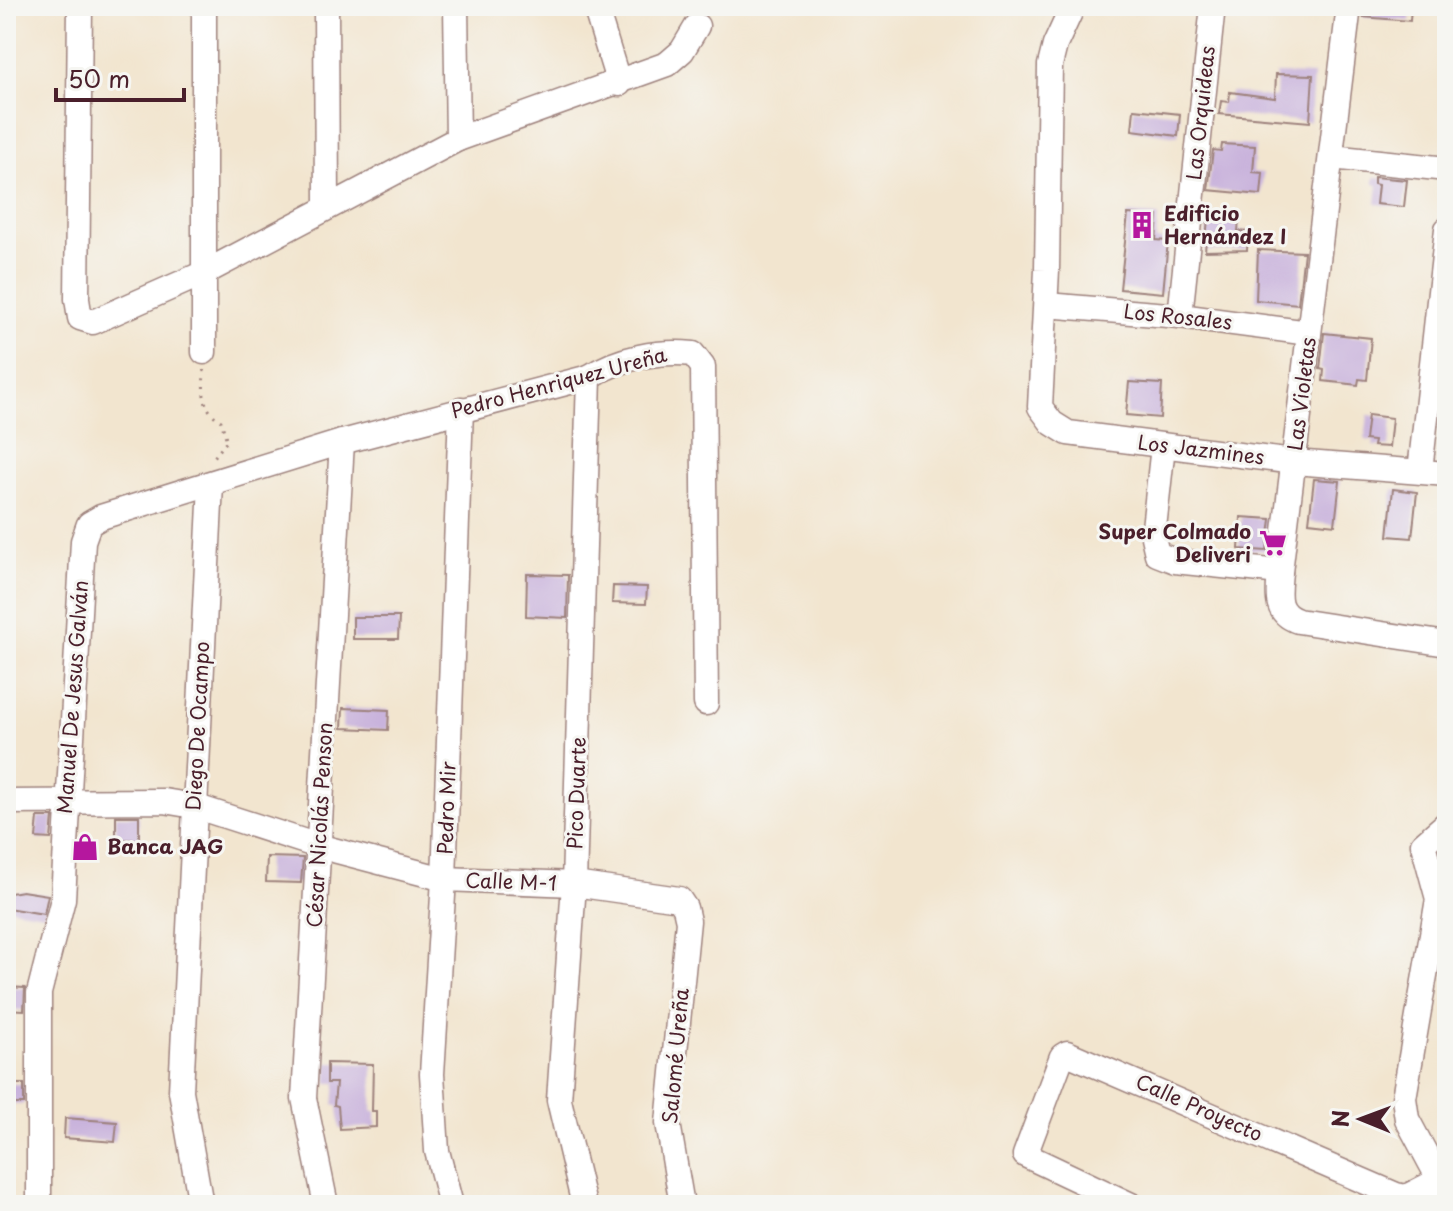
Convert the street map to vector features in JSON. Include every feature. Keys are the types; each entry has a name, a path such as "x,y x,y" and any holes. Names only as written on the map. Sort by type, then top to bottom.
{"street":[{"path":"80,6 77,299 80,318 93,322 204,273 458,139 619,84 675,59 697,26"},
{"path":"204,6 204,352"},
{"path":"326,6 327,206"},
{"path":"456,6 458,139"},
{"path":"595,6 619,84"},
{"path":"1046,305 1050,65 1058,36 1073,6"},
{"name":"Las Orquideas","path":"1180,316 1213,6"},
{"name":"Las Violetas","path":"1349,6 1280,572 1279,608 1287,617 1447,644"},
{"path":"1331,157 1447,169"},
{"path":"1420,471 1447,229"},
{"name":"Los Rosales","path":"1046,305 1180,316 1309,333"},
{"name":"Los Jazmines","path":"1046,305 1040,407 1052,423 1068,433 1294,462 1447,474"},
{"name":"Pedro Henriquez Ureña","path":"89,524 101,517 342,442 589,377 603,368 668,351 693,354 703,367 706,703"},
{"name":"Pico Duarte","path":"584,1205 559,1100 574,884 589,377"},
{"name":"Pedro Mir","path":"451,1205 437,1151 432,1074 444,879 461,409"},
{"name":"César Nicolás Penson","path":"326,1205 304,1098 342,442"},
{"path":"1163,446 1153,537 1157,554 1175,561 1280,572"},
{"name":"Diego De Ocampo","path":"201,1205 181,1091 211,484"},
{"name":"Manuel De Jesus Galván","path":"39,1205 39,993 63,899 66,801 83,541 89,524"},
{"name":"Calle M-1","path":"6,802 164,801 194,806 318,846 444,879 574,884 679,899 685,908"},
{"path":"1443,1187 1407,1119 1404,1098 1438,899 1423,844 1447,823"},
{"name":"Salomé Ureña","path":"682,1205 668,1123 688,921 685,908"},
{"name":"Calle Proyecto","path":"1131,1205 1028,1160 1024,1149 1062,1056 1073,1052 1396,1195 1406,1197 1443,1187"}],"path":[{"path":"204,352 203,397 208,413 221,421 227,441 211,460 211,484"}],"building":[{"path":"1364,6 1411,6 1410,21 1363,17"},
{"path":"1276,74 1313,75 1310,122 1219,114 1221,101 1229,102 1230,92 1275,98"},
{"path":"1134,109 1180,114 1178,136 1132,130"},
{"path":"1222,144 1255,146 1253,172 1263,173 1261,195 1208,190 1213,150 1221,151"},
{"path":"1374,177 1407,180 1404,207 1376,204 1378,185 1374,184"},
{"path":"1128,214 1158,216 1156,240 1168,241 1163,293 1120,289"},
{"path":"1208,218 1239,220 1238,231 1248,232 1247,250 1205,251"},
{"path":"1258,250 1304,252 1298,304 1256,300"},
{"path":"1324,333 1371,338 1367,380 1359,379 1358,385 1323,381 1324,370 1320,369"},
{"path":"1129,382 1162,384 1160,418 1126,415"},
{"path":"1368,415 1392,418 1389,447 1373,446 1374,441 1365,440"},
{"path":"1314,479 1340,481 1335,525 1309,522"},
{"path":"1393,489 1417,492 1412,538 1388,536"},
{"path":"1241,517 1271,519 1267,551 1239,549"},
{"path":"527,574 568,575 567,618 526,616"},
{"path":"613,586 647,587 646,604 612,603"},
{"path":"353,617 399,617 398,639 353,639"},
{"path":"343,708 389,710 388,730 342,728"},
{"path":"116,816 139,816 139,840 116,839"},
{"path":"38,817 53,817 51,839 36,838"},
{"path":"267,857 303,858 301,883 266,882"},
{"path":"22,891 48,895 44,914 7,908 10,893"},
{"path":"6,987 25,988 24,1010 6,1009"},
{"path":"327,1063 373,1064 372,1111 376,1111 376,1127 340,1129 338,1106 334,1105 336,1083 327,1083"},
{"path":"6,1084 24,1084 24,1104 6,1104"},
{"path":"65,1118 117,1122 115,1142 64,1138"}],"place":[{"name":"Edificio Hernández I","path":"1142,225"},
{"name":"Super Colmado Deliveri","path":"1273,543"},
{"name":"Banca JAG","path":"85,847"}]}
